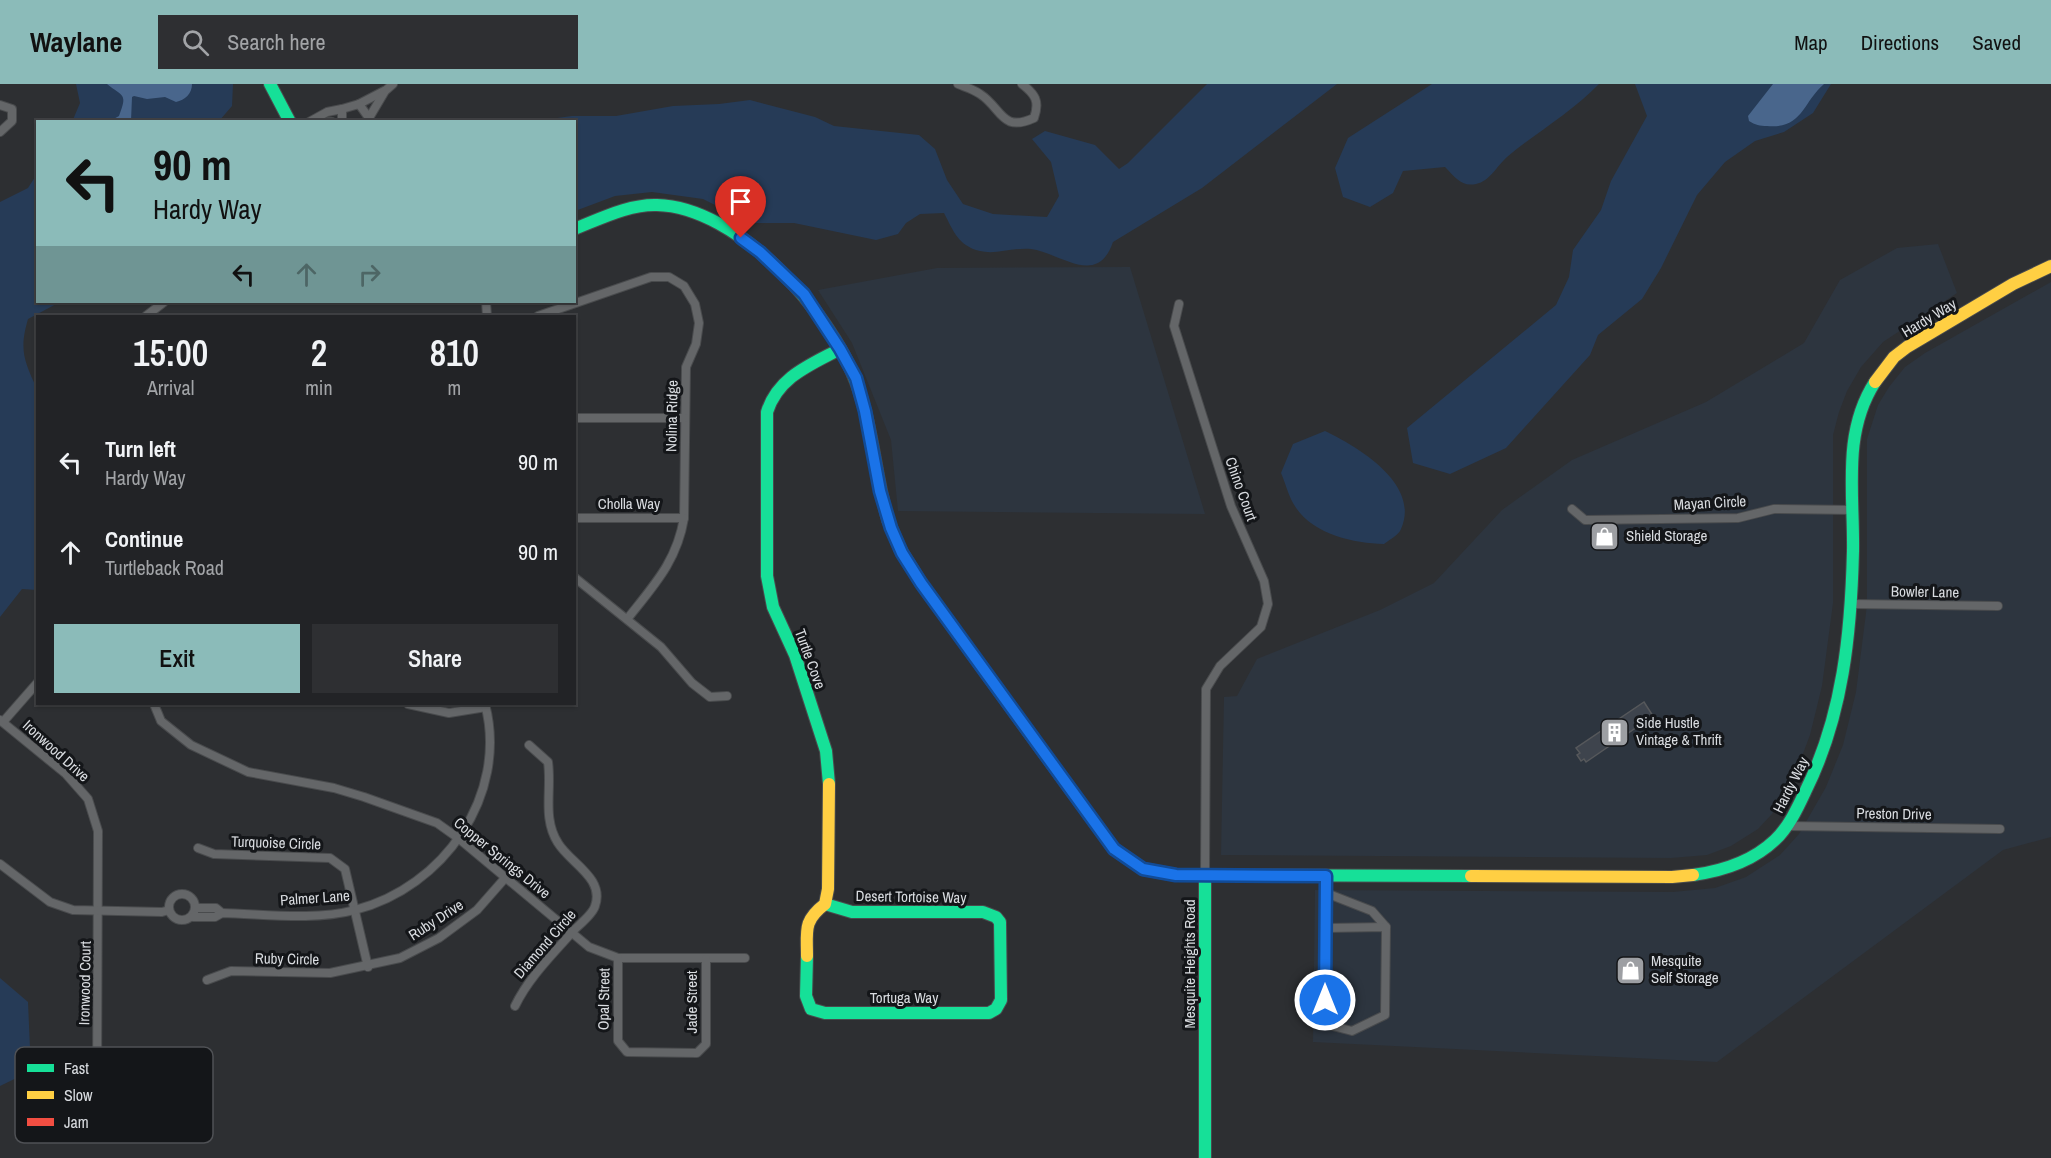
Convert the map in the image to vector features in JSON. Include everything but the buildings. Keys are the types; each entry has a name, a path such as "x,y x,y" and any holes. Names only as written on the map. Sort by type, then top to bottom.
{"main road":[{"path":"270,84 289,120"},
{"name":"Hardy Way","path":"576,228 625,209 659,205 694,210 722,224 760,252 804,294 856,378 880,491 891,528 902,553 921,583 1114,849 1143,869 1176,875 1672,877 1712,874 1740,863 1770,844 1787,826 1813,780 1828,741 1841,689 1852,604 1852,437 1864,399 1876,378 1895,356 1917,341 2051,266"},
{"name":"Turtle Cove","path":"825,904 829,782 826,751 795,655 773,607 767,576 767,412 770,397 782,381 840,349"},
{"name":"Mesquite Heights Road","path":"1205,875 1205,1158"},
{"name":"Desert Tortoise Way","path":"825,904 852,912 961,914 982,912 996,917 1000,922 1001,1000 996,1009"},
{"name":"Tortuga Way","path":"825,904 812,914 807,923 806,996 811,1009 825,1013 989,1013 996,1009"}],"street":[{"path":"313,120 327,112 359,104 385,91 393,84"},
{"path":"958,84 980,94 1007,120 1021,124 1034,118 1038,106 1034,94 1022,84"},
{"path":"368,120 385,91"},
{"path":"359,104 368,120"},
{"path":"0,105 12,109 12,121 0,132"},
{"path":"342,109 342,120"},
{"name":"Nolina Ridge","path":"576,303 651,277 669,277 684,286 695,304 699,323 696,344 686,367 684,518 680,540 669,565 628,618"},
{"path":"147,315 163,303"},
{"name":"Nolina Ridge","path":"541,315 576,303"},
{"name":"Chino Court","path":"1179,304 1174,326 1231,506 1264,581 1268,604 1261,627 1220,666"},
{"path":"576,418 685,418"},
{"name":"Mayan Circle","path":"1572,509 1585,520 1738,518 1774,509 1853,510"},
{"name":"Cholla Way","path":"576,518 684,518"},
{"path":"576,579 628,618 661,647 692,683 710,697 727,696"},
{"name":"Bowler Lane","path":"1852,604 1998,606"},
{"name":"Mesquite Heights Road","path":"1205,875 1206,689 1220,666"},
{"path":"2,721 36,684"},
{"name":"Copper Springs Drive","path":"154,705 161,721 190,745 248,772 324,786 364,797 436,823 459,838 506,876 589,947 618,958 745,958"},
{"path":"413,705 450,713 485,705"},
{"name":"Palmer Lane","path":"194,912 190,896 182,893 170,901 169,909 177,919 185,920 194,912 216,908 222,913 294,915 355,910 389,898 419,881 443,860 459,838 472,815 484,783 489,749 489,724 485,705"},
{"name":"Ironwood Drive","path":"2,721 66,774 88,799 98,831 99,911"},
{"name":"Diamond Circle","path":"515,1006 524,988 595,907 596,889 590,876 556,842 548,813 550,777 548,762 529,746"},
{"name":"Preston Drive","path":"1787,826 2000,828"},
{"name":"Turquoise Circle","path":"198,848 214,854 330,858 345,869 368,967"},
{"name":"Palmer Lane","path":"0,864 50,902 73,910 162,912 169,909"},
{"name":"Ruby Drive","path":"368,967 400,958 438,938 477,910 506,876"},
{"path":"1326,876 1325,1024 1352,1031 1385,1015 1386,927 1372,911 1326,893"},
{"name":"Ironwood Court","path":"97,1047 99,911"},
{"path":"1326,928 1386,927"},
{"name":"Opal Street","path":"618,958 618,1041 627,1052 697,1053 706,1044"},
{"name":"Jade Street","path":"706,959 706,1044"},
{"name":"Ruby Circle","path":"207,980 231,971 330,973 368,967"}],"shaded area":[{"path":"76,84 233,84 232,106 220,120 73,120 80,103"},
{"path":"107,84 192,84 187,96 176,102 165,97 147,99 134,96 132,97 131,120 112,120 119,116 123,103 120,94"},
{"path":"1207,84 1337,84 1202,188 1113,242 1106,256 1098,263 1088,265 1066,261 1031,249 992,252 973,249 961,241 944,213 920,214 906,223 898,234 876,240 794,223 751,223 703,199 652,192 615,196 576,211 576,120 542,120 572,116 616,116 673,106 750,100 815,117 834,126 919,135 935,149 947,180 963,204 993,214 1047,217 1059,196 1051,162 1032,139 1045,131 1095,145 1119,169 1128,163"},
{"path":"1432,84 1599,84 1577,104 1507,157 1489,177 1481,182 1471,185 1462,183 1445,167 1403,171 1393,193 1370,207 1343,197 1335,168 1348,138"},
{"path":"1635,84 1831,84 1813,113 1784,132 1755,141 1725,162 1697,195 1661,268 1642,299 1598,335 1590,355 1506,448 1450,474 1413,463 1407,428 1556,305 1569,277 1573,250 1601,210 1611,181 1647,116"},
{"path":"1773,84 1824,84 1801,113 1788,123 1779,126 1764,126 1749,121 1748,116"},
{"path":"36,176 36,303 58,303 28,319 23,347 26,363 36,387 36,590 22,589 0,617 0,202 28,188"},
{"path":"1938,244 1957,293 1883,342 1861,367 1847,391 1839,412 1833,435 1833,603 1822,686 1810,735 1796,772 1772,814 1758,829 1731,846 1707,855 1671,858 1221,855 1224,697 1237,696 1257,659 1380,610 1434,583 1502,510 1572,460 1706,402 1804,343 1840,280 1897,248"},
{"path":"1130,267 1205,514 898,511 891,440 852,343 818,290 937,268"},
{"path":"2051,282 2051,837 2003,850 1717,1062 1313,1042 1315,890 1673,892 1715,888 1746,877 1780,855 1799,834 1826,787 1843,745 1856,692 1867,605 1867,439 1878,405 1905,367 1925,353"},
{"path":"1325,431 1354,447 1383,469 1394,482 1402,497 1405,513 1401,529 1384,544 1359,542 1333,535 1300,514 1293,503 1281,473 1293,444"},
{"path":"0,978 28,1002 30,1047 15,1047 15,1079 0,1086"}],"traffic: fast":[{"path":"270,84 289,120"},
{"path":"576,228 615,213 646,205 688,210 719,224 749,243 777,268 803,295 825,325 843,354 856,382 866,416 888,520"},
{"path":"829,784 826,751 795,655 773,607 767,576 767,412 779,390 796,373 840,349"},
{"path":"1693,875 1737,864 1757,854 1775,840 1793,816 1819,762 1837,703 1847,643 1853,551 1852,464 1854,443 1858,422 1875,382"},
{"path":"1020,720 1114,849 1143,869 1176,875 1471,876"},
{"path":"1205,875 1205,1158"},
{"path":"807,956 806,996 811,1009 825,1013 989,1013 996,1009 1001,1000 1000,922 996,917 983,912 852,912 825,904"}],"traffic: slow":[{"path":"1875,382 1894,357 1907,347 2013,284 2051,266"},
{"path":"807,956 808,927 813,916 825,904 828,889 829,784"},
{"path":"1471,876 1672,877 1693,875"}],"traffic: jam":[{"path":"888,520 900,549 921,583 1020,720"}],"place":[{"name":"Shield Storage","path":"1605,536"},
{"name":"Side Hustle Vintage & Thrift","path":"1615,732"},
{"name":"Mesquite Self Storage","path":"1630,970"}],"route":[{"path":"741,238 760,252 804,294 856,378 865,411 880,491 891,528 902,553 921,583 1114,849 1143,869 1176,875 1326,876 1325,1000"}]}
